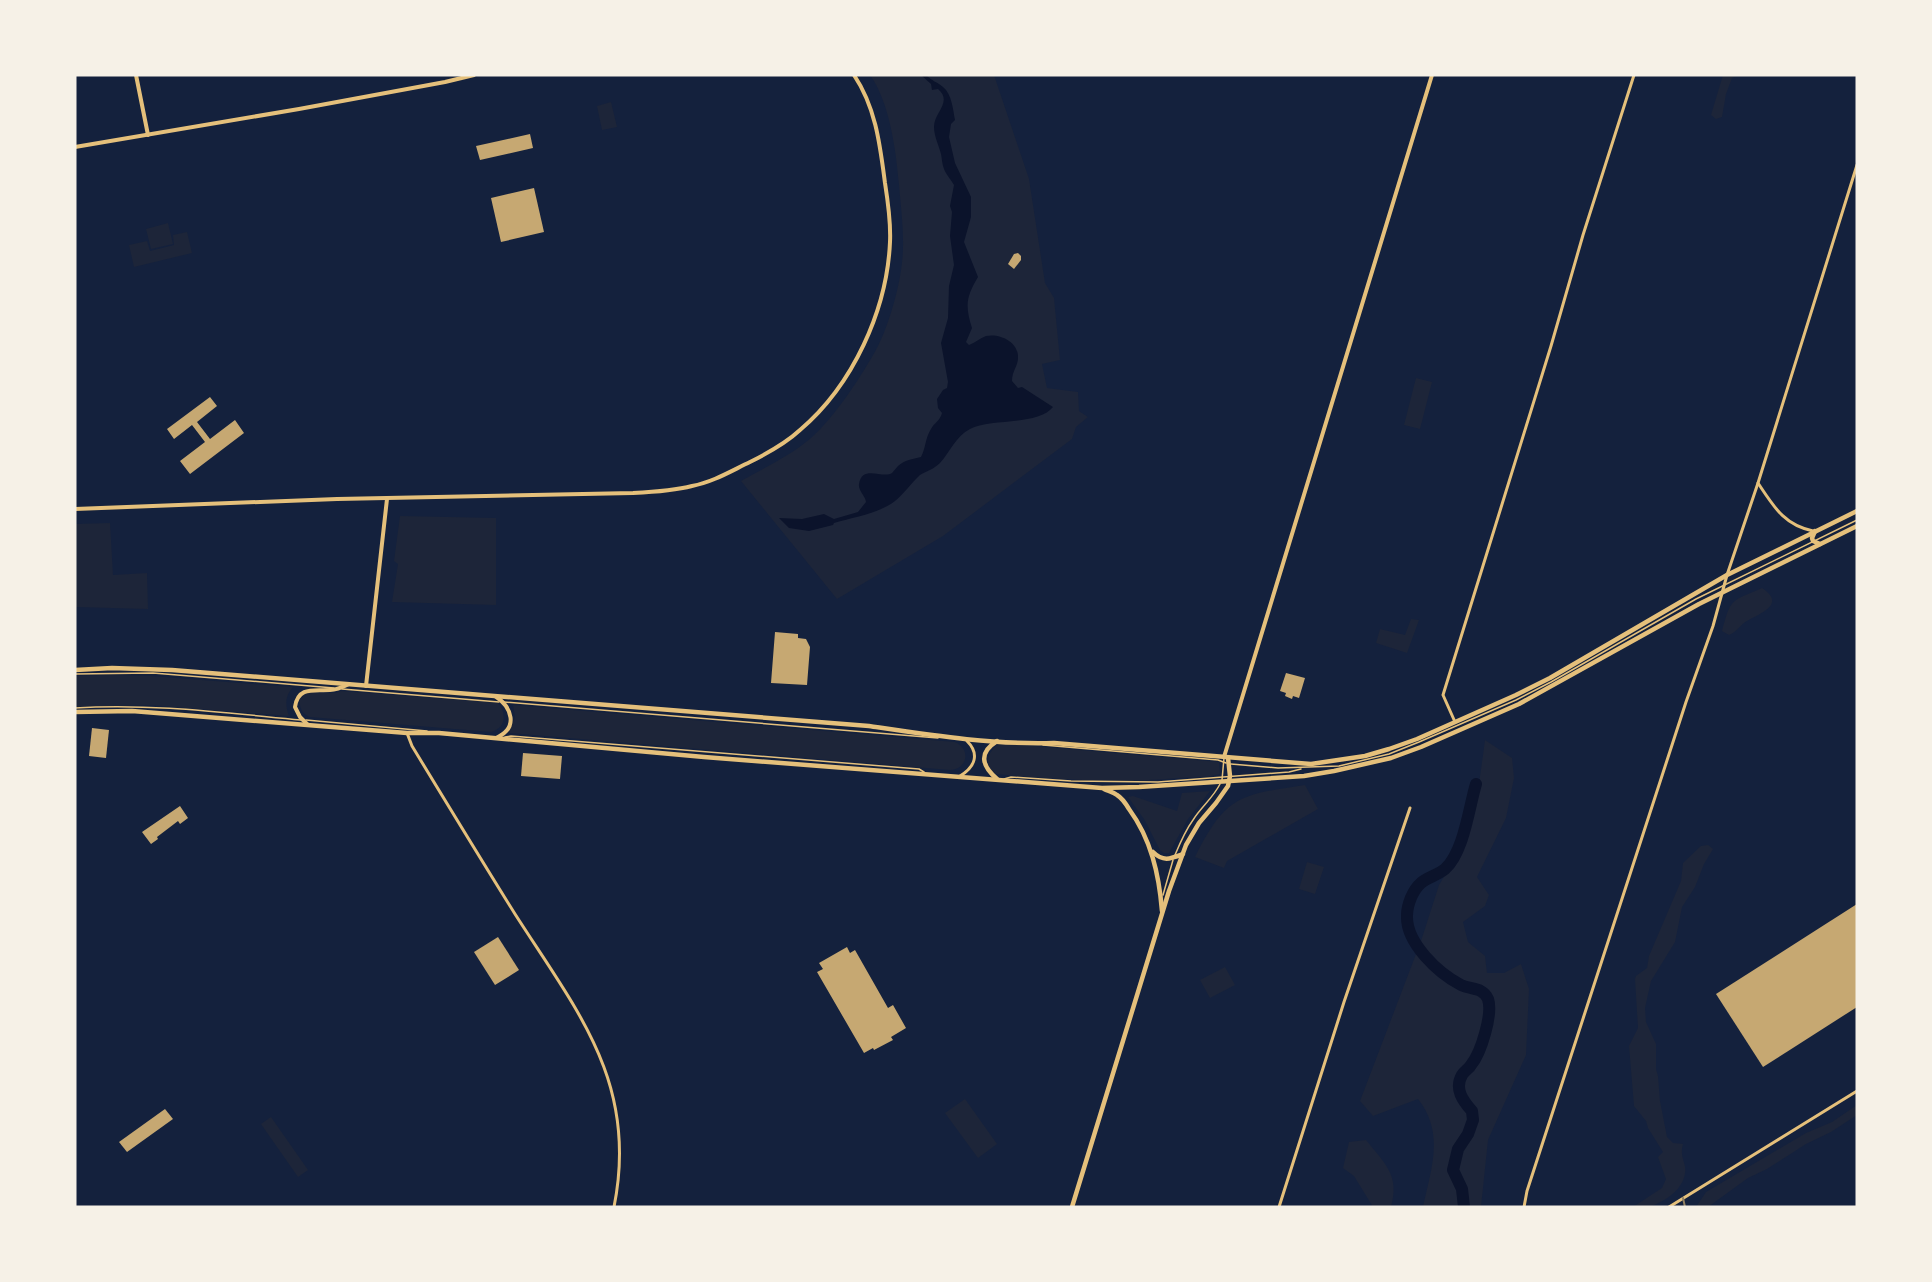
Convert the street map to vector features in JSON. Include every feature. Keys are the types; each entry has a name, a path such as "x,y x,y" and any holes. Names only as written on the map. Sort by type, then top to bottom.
{"main road":[{"path":"75,672 143,668 869,726 961,738 1054,742 1226,760 1311,764 1365,756 1417,739 1516,695 1550,678 1727,575 1857,511"},
{"path":"75,710 132,711 407,733 440,733 704,757 1102,788 1139,787 1230,778 1304,776 1391,758 1459,731 1527,700 1699,604 1857,526"},
{"path":"1815,531 1813,541 1820,544"},
{"path":"997,741 986,752 984,760 986,769 998,780"},
{"path":"1072,1207 1162,913 1186,845 1199,823 1216,803 1230,778 1226,760"},
{"path":"1102,788 1119,796 1136,818 1152,852 1162,913"},
{"path":"1152,852 1163,860 1183,854"}],"street":[{"path":"136,75 148,135"},
{"path":"75,147 474,75"},
{"path":"75,509 667,491 717,478 772,450 802,429 825,404 855,361 871,329 886,276 890,241 880,145 869,102 854,75"},
{"path":"1226,760 1226,747 1432,75"},
{"path":"1455,722 1443,695 1634,75"},
{"path":"1524,1207 1538,1157 1758,483 1857,165"},
{"path":"1758,483 1791,524 1815,531"},
{"path":"366,686 387,499"},
{"path":"308,725 295,707 299,695 306,690 333,691 350,684"},
{"path":"495,696 510,710 510,722 504,734 495,738"},
{"path":"407,733 412,746 481,860 576,1007 598,1051 616,1110 620,1143 619,1184 614,1207"},
{"path":"958,777 972,766 975,757 974,749 969,742 961,738"},
{"path":"1280,1207 1344,1002 1410,808"},
{"path":"1669,1207 1857,1091"}],"lane":[{"path":"1161,900 1183,835 1192,820 1211,798 1222,779 1226,760 1236,766 1305,768 1339,765 1389,754 1457,726 1551,682 1725,584 1857,520"},
{"path":"75,672 153,673 953,740 961,738"},
{"path":"75,710 99,707 162,708 440,733"},
{"path":"1230,778 1289,772 1305,768"},
{"path":"998,780 1011,777 1158,783 1222,779"}],"shaded area":[{"path":"870,75 994,75 1029,179 1045,283 1054,298 1060,360 1042,364 1047,388 1078,392 1079,411 1088,417 1076,427 1072,439 943,536 837,599 741,481 794,450 820,429 848,395 865,369 878,346 890,316 902,262 902,214 891,128 883,99"},
{"path":"921,75 926,75 943,87 950,98 955,120 951,124 949,137 955,163 971,197 971,217 964,242 978,277 968,302 968,314 972,328 966,342 969,345 991,335 1008,340 1015,347 1018,361 1012,381 1018,388 1022,387 1053,407 1037,417 970,429 957,440 938,465 920,475 898,498 881,509 809,531 789,528 779,518 802,519 824,514 834,519 858,512 866,502 859,486 861,478 868,473 892,473 903,462 921,457 929,432 942,413 938,408 937,399 947,388 948,382 941,343 948,318 949,286 954,265 950,236 952,212 950,206 954,185 944,169 934,130 944,98 938,89 932,90 931,84"},
{"path":"1723,75 1739,75 1732,78 1726,94 1722,117 1716,119 1711,115"},
{"path":"611,102 617,127 602,130 597,106"},
{"path":"168,223 173,244 151,249 146,229"},
{"path":"187,232 192,253 134,267 129,245 147,241 150,251 174,245 173,235"},
{"path":"1416,378 1432,382 1420,429 1404,425"},
{"path":"400,516 496,518 496,605 392,602 398,564 394,561"},
{"path":"110,523 113,575 147,573 148,609 75,607 75,524"},
{"path":"1762,588 1769,594 1772,600 1771,605 1729,635 1722,631 1730,606 1738,599"},
{"path":"1411,619 1419,620 1407,653 1376,643 1380,629 1405,635"},
{"path":"110,675 293,687 288,694 287,701 289,716 149,705 75,707 75,676"},
{"path":"341,691 498,703 504,720 500,727 491,732 310,717 302,710 300,699 306,693"},
{"path":"513,705 955,742 964,749 965,758 961,766 950,770 509,733 515,717"},
{"path":"1485,740 1512,758 1514,778 1506,818 1477,877 1489,895 1485,906 1463,922 1468,942 1485,956 1487,973 1504,973 1521,964 1529,989 1526,1055 1488,1140 1481,1207 1423,1207 1434,1152 1434,1138 1426,1112 1418,1099 1373,1116 1360,1101 1421,941 1439,885 1464,843 1478,791"},
{"path":"1000,743 1219,762 1220,774 1155,780 1110,781 996,774 989,766 988,758 992,750"},
{"path":"1305,785 1318,809 1227,861 1224,868 1195,857 1216,821 1237,802 1265,792"},
{"path":"1210,791 1188,819 1169,853 1160,850 1144,819 1128,797 1133,796 1177,811 1182,793"},
{"path":"1708,845 1713,849 1695,887 1682,907 1675,942 1651,981 1645,1008 1646,1022 1656,1044 1656,1069 1667,1137 1673,1143 1683,1144 1684,1179 1678,1189 1658,1204 1650,1207 1633,1207 1662,1188 1666,1179 1658,1157 1663,1152 1646,1121 1634,1106 1629,1046 1638,1028 1635,979 1647,968 1649,956 1681,881 1683,863 1701,846"},
{"path":"1307,862 1324,867 1315,894 1299,889"},
{"path":"1225,967 1235,985 1210,998 1200,980"},
{"path":"965,1099 997,1144 978,1158 945,1113"},
{"path":"1857,1105 1857,1115 1831,1132 1748,1178 1708,1207 1696,1207 1706,1192 1806,1133 1832,1122"},
{"path":"271,1117 308,1170 298,1177 261,1124"},
{"path":"1366,1140 1385,1163 1392,1178 1394,1186 1391,1207 1373,1207 1354,1176 1343,1168 1349,1142"}],"building":[{"path":"530,134 533,148 480,160 476,146"},
{"path":"534,188 544,232 501,242 491,198"},
{"path":"1018,253 1021,260 1014,269 1008,264 1014,254"},
{"path":"210,397 217,406 197,422 210,439 235,420 244,433 190,474 180,461 205,442 192,425 174,439 167,429"},
{"path":"775,632 798,634 798,638 806,639 810,647 807,685 771,683"},
{"path":"1286,673 1305,678 1299,698 1293,696 1292,699 1280,691"},
{"path":"92,728 109,730 106,758 89,756"},
{"path":"523,753 562,756 560,779 521,776"},
{"path":"180,806 188,818 180,824 178,821 151,844 142,832"},
{"path":"1857,904 1857,1007 1763,1067 1716,994"},
{"path":"498,937 519,970 495,985 474,952"},
{"path":"847,947 850,953 855,950 888,1008 893,1005 906,1028 891,1037 893,1040 864,1053 817,972 823,969 819,963"},
{"path":"165,1109 173,1119 127,1152 119,1142"}],"waterway":[{"path":"1464,1207 1462,1189 1453,1170 1458,1149 1468,1134 1473,1120 1472,1111 1463,1099 1459,1085 1462,1075 1475,1059 1482,1043 1489,1014 1488,999 1483,992 1452,980 1425,956 1412,936 1408,926 1407,911 1418,886 1445,869 1457,852 1476,784"}],"railway":[{"path":"1683,1198 1685,1207"}]}
